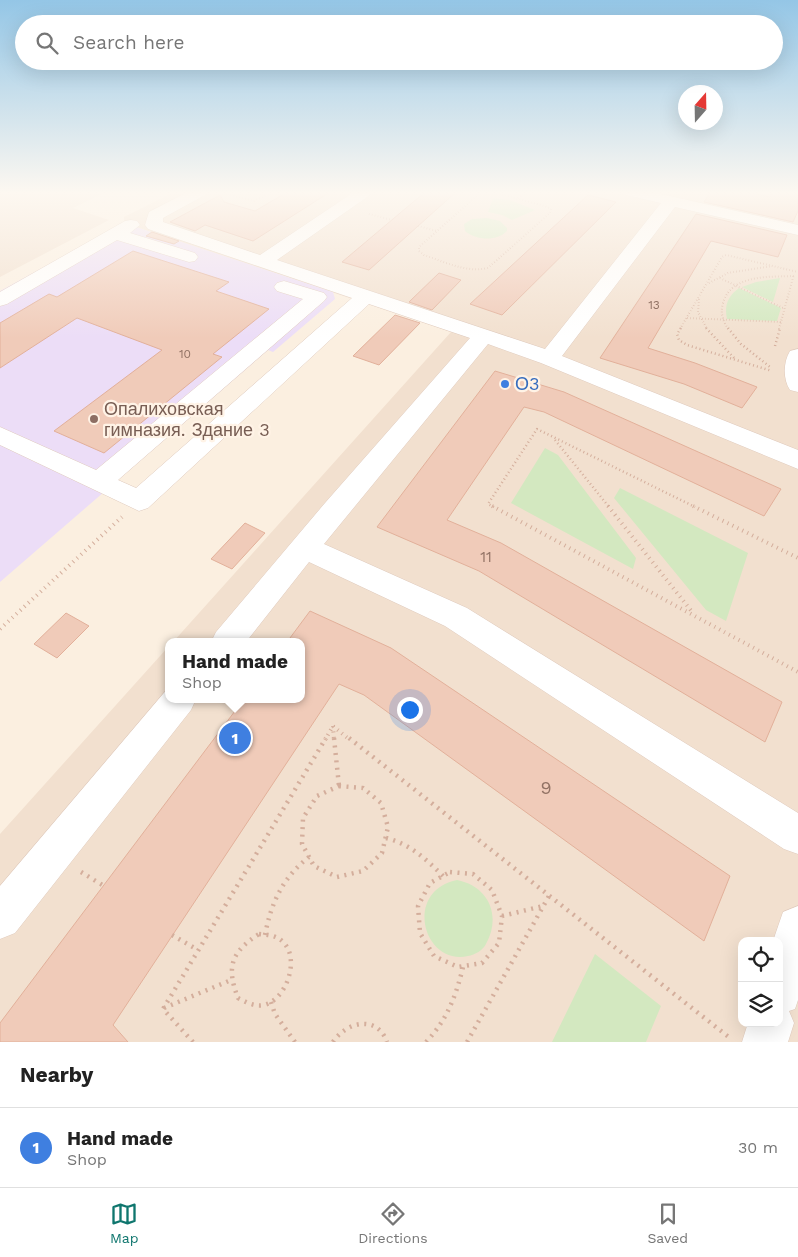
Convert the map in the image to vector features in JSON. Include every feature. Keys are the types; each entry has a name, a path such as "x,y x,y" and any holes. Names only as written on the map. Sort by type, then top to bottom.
{"street":[{"path":"0,300 104,241"},
{"path":"98,482 318,297 137,241"},
{"path":"198,241 549,358 798,460"},
{"path":"262,262 293,241"},
{"path":"549,358 640,241"},
{"path":"0,435 139,501 366,296"},
{"path":"229,638 304,547 484,336"},
{"path":"797,382 796,367 798,356"},
{"path":"304,547 456,616 798,835"},
{"path":"0,918 176,703"},
{"path":"782,982 798,927"},
{"path":"765,1042 770,1027"}],"path":[{"path":"426,241 419,247 419,251 424,255 472,270 488,268 519,241"},
{"path":"774,349 794,276 797,272 726,255 722,257 677,334 678,340 686,345 769,368 797,382"},
{"path":"737,360 707,330 698,312 700,296 710,282 728,273 775,266"},
{"path":"769,368 727,328 721,314 723,300 730,289 744,281 762,277 794,276"},
{"path":"719,277 785,309"},
{"path":"687,318 782,322"},
{"path":"769,368 772,358"},
{"path":"798,558 537,429 488,504 798,672"},
{"path":"554,438 695,616"},
{"path":"0,629 139,501"},
{"path":"333,726 339,786"},
{"path":"333,726 736,1042"},
{"path":"163,1008 333,726"},
{"path":"339,786 363,788 381,803 388,827 386,838 382,853 363,872 337,877 314,866 302,844 303,818 317,796 339,786"},
{"path":"386,838 400,841 423,855 443,876"},
{"path":"265,935 268,916 281,887 300,863 309,857"},
{"path":"450,872 473,874 492,890 502,916 499,943 482,963 458,968 434,956 420,933 418,906 430,884 443,876 450,872"},
{"path":"467,1042 549,896"},
{"path":"502,916 543,906"},
{"path":"259,934 265,935 276,936 288,949 292,967 286,987 271,1002 254,1005 238,998 231,980 232,960 244,943 259,934"},
{"path":"172,935 198,950"},
{"path":"426,1042 437,1031 454,1001 463,967"},
{"path":"163,1008 231,980"},
{"path":"271,1002 276,1014 294,1042"},
{"path":"163,1008 193,1042"},
{"path":"333,1042 338,1032 354,1023 372,1025 386,1038 387,1042"}],"shaded area":[{"path":"0,241 70,241 0,277"},
{"name":"Опалиховская гимназия. Здание 3","path":"92,241 177,241 333,292 335,299 273,352 268,350 0,582 0,291"},
{"path":"177,241 798,241 798,1042 0,1042 0,834 165,650 165,703 305,703 305,638 177,638 451,332"}],"green space":[{"path":"780,278 773,302 742,287 756,282"},
{"path":"739,288 781,308 777,321 727,319 726,309 728,301"},
{"path":"545,448 558,455 636,558 633,569 511,503"},
{"path":"620,488 748,553 726,621 706,610 614,498"},
{"path":"457,880 477,888 489,903 492,913 493,923 486,944 478,952 468,956 452,956 440,950 431,939 425,926 425,912 430,898 440,887"},
{"path":"595,954 661,1006 646,1042 552,1042"}],"building":[{"path":"162,241 179,241 174,244"},
{"path":"367,241 402,241 369,270 342,262"},
{"path":"539,241 577,241 502,315 470,304"},
{"path":"678,241 785,241 778,257 711,241 648,348 695,363 757,387 742,408 684,384 600,358"},
{"path":"133,251 229,282 216,291 269,309 213,354 222,357 104,453 54,431 162,350 77,318 0,368 0,323 49,294 57,297"},
{"path":"439,273 461,280 432,310 409,302"},
{"path":"395,315 420,323 379,365 353,356"},
{"path":"495,371 564,392 781,489 764,516 544,412 524,407 447,520 501,543 782,702 765,742 479,571 377,527"},
{"path":"245,523 265,533 232,569 211,559"},
{"path":"310,611 391,648 730,876 704,941 364,695 339,684 113,1025 128,1042 0,1042 0,1023 241,703 305,703 305,638 290,638"},
{"path":"66,613 89,626 57,658 34,644"}],"place":[{"name":"О3","path":"505,384"},
{"name":"Опалиховская гимназия. Здание 3","path":"94,419"},
{"name":"Hand made","path":"235,738"}]}
